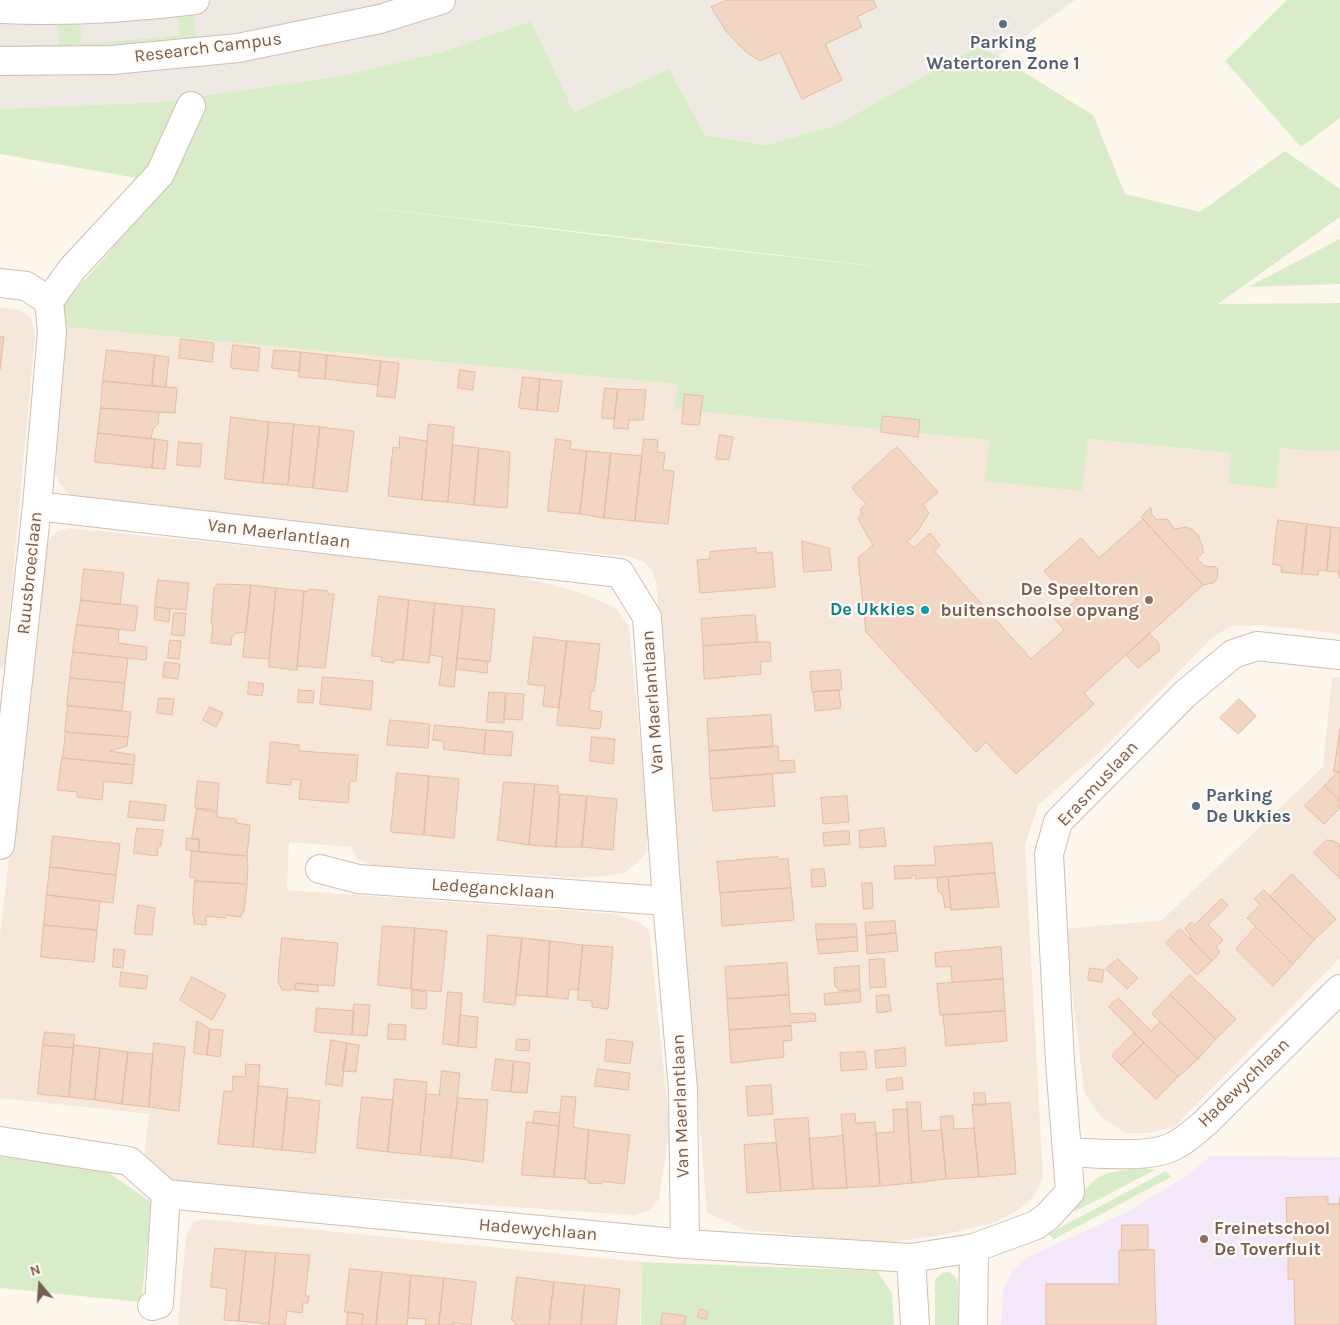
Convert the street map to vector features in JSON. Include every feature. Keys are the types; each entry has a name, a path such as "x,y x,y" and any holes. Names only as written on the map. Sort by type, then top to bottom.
{"street":[{"path":"0,9 82,9 195,0"},
{"name":"Research Campus","path":"0,61 112,60 238,48 380,19 441,0"},
{"path":"0,283 26,286 49,301 72,269 160,174 191,106"},
{"name":"Ruusbroeclaan","path":"0,845 7,709 37,506 52,332 49,301"},
{"name":"Van Maerlantlaan","path":"37,506 620,573 647,617 667,901 684,1090 685,1244"},
{"name":"Erasmuslaan","path":"1070,1192 1060,1062 1049,854 1058,822 1184,694 1233,654 1257,646 1340,655"},
{"name":"Ledegancklaan","path":"320,869 358,879 667,901"},
{"name":"Hadewychlaan","path":"1067,1152 1135,1154 1158,1152 1183,1141 1206,1122 1340,989"},
{"path":"0,1141 129,1161 166,1194 159,1304 152,1306"},
{"name":"Hadewychlaan","path":"166,1194 685,1244 911,1258 974,1248 1036,1225 1048,1216 1070,1192"},
{"path":"973,1325 974,1248"},
{"path":"911,1258 915,1325"}],"shaded area":[{"path":"0,0 1075,0 998,56 977,47 834,126 766,145 705,135 669,69 574,112 531,21 442,52 341,76 162,102 0,109"},
{"path":"0,307 19,310 31,318 35,335 5,664 0,670"},
{"path":"67,327 677,384 675,409 989,440 1082,491 1087,439 1231,453 1275,488 1280,448 1340,450 1340,634 1262,625 1230,626 1211,639 1100,752 1038,805 1025,845 1043,1178 1034,1196 1018,1210 996,1222 943,1235 883,1243 746,1230 707,1213 656,582 652,570 644,562 631,557 84,501 72,497 60,484 54,471 54,454"},
{"path":"69,528 500,572 576,591 616,608 629,626 648,820 647,852 637,863 624,873 587,878 372,865 357,859 351,847 289,842 287,890 616,914 640,923 649,930 670,1128 659,1199 649,1211 633,1215 141,1182 149,1114 0,1098 0,935 46,544 56,532"},
{"path":"1332,677 1340,677 1340,958 1174,1127 1148,1133 1126,1133 1102,1118 1084,1092 1065,929 1162,920 1323,767"},
{"name":"Freinetschool De Toverfluit","path":"1211,1156 1340,1157 1340,1325 1001,1325 1003,1292 1012,1271 1020,1263 1030,1256 1129,1211 1189,1174"},
{"path":"204,1219 642,1262 640,1325 178,1325 186,1235 194,1222"}],"green space":[{"path":"1287,0 1340,0 1340,118 1301,147 1225,61"},
{"path":"193,13 197,38 87,48 0,48 0,45 59,45 57,22 80,23 81,44 180,36 178,14"},
{"path":"531,21 574,112 669,69 705,135 766,145 834,126 977,47 998,56 1093,115 1125,194 1200,212 1285,151 1340,189 1340,217 1218,304 1340,303 1340,450 1280,448 1276,489 1228,483 1231,453 1088,439 1082,491 985,481 989,440 674,409 677,384 67,327 61,305 101,262 165,183 0,154 0,109 162,102 341,76 442,52","holes":["349,205 917,271 654,242"]},
{"path":"1340,239 1340,284 1248,287"},
{"path":"0,1157 102,1168 152,1203 141,1302 0,1288"},
{"path":"1144,1168 1155,1170 1074,1212 1087,1189 1100,1176 1118,1171"},
{"path":"1166,1171 1171,1177 1054,1239 1048,1234"},
{"path":"642,1262 877,1271 892,1293 894,1325 641,1325"},
{"path":"949,1272 955,1276 958,1283 958,1325 935,1325 935,1280 942,1273"}],"building":[{"path":"728,0 873,0 877,7 857,17 862,27 825,44 842,80 802,99 780,52 760,61 745,51 726,31 711,7"},
{"path":"0,336 4,337 0,369"},
{"path":"181,339 214,343 212,362 179,358"},
{"path":"233,345 260,348 258,371 231,368"},
{"path":"107,350 155,355 152,386 103,381"},
{"path":"274,350 301,352 299,371 272,368"},
{"path":"301,352 327,355 325,379 299,377"},
{"path":"155,355 169,357 166,387 152,386"},
{"path":"327,355 381,361 378,385 325,379"},
{"path":"381,361 399,363 395,398 377,396"},
{"path":"460,370 475,372 473,390 458,388"},
{"path":"523,377 540,379 537,410 519,408"},
{"path":"540,379 562,381 558,412 537,410"},
{"path":"103,381 177,388 175,413 101,408"},
{"path":"605,388 618,389 614,419 602,418"},
{"path":"618,389 646,390 643,420 629,420 628,429 614,428"},
{"path":"685,394 703,396 699,425 682,424"},
{"path":"101,408 159,412 158,424 153,429 151,439 98,433"},
{"path":"883,416 920,420 918,437 881,432"},
{"path":"231,417 269,422 263,483 225,479"},
{"path":"269,422 294,424 288,485 263,483"},
{"path":"294,424 320,427 313,488 288,485"},
{"path":"429,424 454,427 448,502 422,500"},
{"path":"320,427 354,431 347,492 313,488"},
{"path":"98,433 155,439 152,468 95,462"},
{"path":"720,435 733,437 729,460 716,459"},
{"path":"400,437 427,441 422,500 388,496 393,447 399,448"},
{"path":"155,439 168,441 165,469 152,468"},
{"path":"556,439 571,441 570,449 587,451 580,514 548,511"},
{"path":"644,439 658,440 657,452 665,453 663,470 674,471 668,524 635,521"},
{"path":"179,442 202,444 200,467 177,465"},
{"path":"453,445 479,448 474,505 448,502"},
{"name":"De Ukkies","path":"897,447 938,492 923,505 929,513 917,532 907,542 914,548 930,533 940,545 934,551 1031,659 1064,630 1055,619 1076,600 1067,588 1063,592 1044,571 1081,538 1099,558 1143,519 1203,585 1084,693 1094,704 1016,774 986,742 976,752 866,632 858,558 873,545 858,519 862,514 860,510 866,504 852,488"},
{"path":"479,448 510,452 507,508 474,505"},
{"path":"587,451 611,453 604,518 580,514"},
{"path":"611,453 642,456 635,521 604,518"},
{"path":"1151,508 1152,515 1157,520 1167,519 1175,529 1186,527 1198,535 1203,553 1197,558 1205,566 1216,567 1218,570 1217,579 1213,583 1203,585 1141,517"},
{"path":"1278,520 1307,524 1302,574 1281,572 1282,566 1273,564"},
{"path":"1307,524 1331,527 1327,571 1319,570 1318,575 1302,574"},
{"path":"1331,527 1340,528 1340,578 1339,572 1327,571"},
{"path":"802,541 829,548 832,570 804,572"},
{"path":"756,548 756,553 772,552 775,587 700,593 697,560 710,559 710,552"},
{"path":"84,569 124,573 120,605 81,600"},
{"path":"158,580 189,583 186,610 155,607"},
{"path":"218,584 251,585 246,632 236,633 232,637 231,645 211,643 214,588"},
{"path":"251,585 276,588 269,659 243,657"},
{"path":"276,588 304,591 297,670 269,667"},
{"path":"310,589 328,591 328,594 334,594 325,668 297,666 304,591 309,591"},
{"path":"379,596 409,600 403,660 394,660 394,663 381,661 382,657 372,656"},
{"path":"81,600 138,606 135,631 77,625"},
{"path":"409,600 435,603 429,663 403,660"},
{"path":"435,603 463,606 454,687 439,685 443,657 430,655"},
{"path":"463,606 495,609 490,662 457,658"},
{"path":"155,607 170,609 169,622 155,620"},
{"path":"174,613 186,613 184,636 172,635"},
{"path":"755,615 758,642 703,646 701,619"},
{"path":"77,625 119,629 118,643 147,647 146,660 73,652"},
{"path":"1149,634 1157,641 1159,651 1138,668 1126,655"},
{"path":"534,637 567,641 559,708 543,706 545,686 528,684"},
{"path":"170,640 181,641 179,659 168,658"},
{"path":"567,641 600,644 594,691 591,691 589,710 602,712 600,729 557,725"},
{"path":"770,642 771,661 760,662 761,674 704,679 703,646"},
{"path":"73,652 128,658 125,683 70,678"},
{"path":"457,658 488,661 487,673 456,669"},
{"path":"165,662 180,664 178,679 163,677"},
{"path":"840,670 842,690 812,692 810,672"},
{"path":"323,677 373,681 371,710 320,704"},
{"path":"70,678 125,683 122,711 67,705"},
{"path":"249,682 264,684 262,696 248,694"},
{"path":"299,690 314,691 313,703 298,702"},
{"path":"839,690 841,708 815,711 813,692"},
{"path":"489,692 506,693 504,723 487,722"},
{"path":"506,693 524,694 522,720 504,719"},
{"path":"159,698 174,699 172,715 157,713"},
{"path":"1239,699 1256,716 1238,734 1220,718"},
{"path":"68,706 131,712 128,737 65,732"},
{"path":"210,707 223,713 216,727 203,720"},
{"path":"771,715 773,747 709,751 707,719"},
{"path":"390,720 430,724 428,748 387,745"},
{"path":"435,725 486,730 484,754 443,749 444,741 433,740"},
{"path":"1340,729 1340,772 1334,772"},
{"path":"486,730 513,732 511,756 484,754"},
{"path":"66,732 128,737 127,746 109,751 135,755 134,765 63,758"},
{"path":"592,737 615,739 613,764 590,761"},
{"path":"271,742 299,745 299,751 358,755 356,781 350,781 348,803 299,799 301,780 291,779 291,785 267,783"},
{"path":"778,746 779,761 794,760 795,772 710,779 709,751"},
{"path":"62,758 134,765 132,784 104,781 102,800 77,797 77,792 58,790"},
{"path":"1340,772 1340,801 1325,786"},
{"path":"397,773 429,776 424,835 391,832"},
{"path":"772,774 775,806 713,811 710,779"},
{"path":"429,776 459,779 454,838 424,835"},
{"path":"198,781 219,783 217,810 195,808"},
{"path":"504,782 535,784 529,845 498,840"},
{"path":"535,784 558,786 558,794 560,794 556,847 529,845"},
{"path":"1325,786 1340,801 1340,808 1324,824 1305,806"},
{"path":"560,794 587,796 582,847 556,847"},
{"path":"587,796 617,799 613,850 582,847"},
{"path":"847,796 849,822 823,824 821,798"},
{"path":"130,801 166,805 164,821 128,817"},
{"path":"197,809 218,812 217,817 236,819 236,823 250,825 247,856 199,852 199,839 192,839"},
{"path":"137,828 163,830 161,846 158,846 157,856 134,853"},
{"path":"884,828 886,846 860,848 859,831"},
{"path":"849,831 850,844 824,846 823,833"},
{"path":"53,836 120,844 116,875 50,867"},
{"path":"187,838 199,839 199,852 186,850"},
{"path":"1327,840 1334,841 1340,845 1340,879 1314,853"},
{"path":"992,843 995,873 916,879 915,875 912,875 912,878 895,879 894,866 936,865 934,847"},
{"path":"192,851 247,856 247,884 195,881 195,878 190,877"},
{"path":"778,857 778,859 788,859 791,888 720,893 717,862"},
{"path":"50,867 116,875 113,903 47,895"},
{"path":"824,869 826,886 812,887 811,870"},
{"path":"995,873 999,907 951,910 948,877"},
{"path":"1292,874 1336,919 1314,940 1270,897"},
{"path":"948,877 951,907 945,908 943,895 938,891 937,878"},
{"path":"195,881 247,884 244,912 242,912 241,917 226,915 226,918 206,916 206,925 194,924"},
{"path":"862,883 872,883 873,908 864,909"},
{"path":"791,888 794,920 722,926 720,893"},
{"path":"1264,890 1314,940 1293,964 1247,918 1260,905 1255,899"},
{"path":"47,895 100,901 97,930 44,925"},
{"path":"1222,899 1228,905 1208,925 1223,940 1216,947 1220,952 1212,961 1190,938 1191,936 1185,929 1191,922 1194,925"},
{"path":"138,905 155,908 152,935 135,934"},
{"path":"895,921 896,933 866,936 865,923"},
{"path":"816,924 856,924 857,937 817,940"},
{"path":"44,925 97,930 94,962 41,957"},
{"path":"383,926 415,928 411,989 378,985"},
{"path":"1256,927 1293,964 1273,986 1236,949"},
{"path":"415,928 447,931 441,992 411,989"},
{"path":"1180,929 1212,961 1197,975 1166,943"},
{"path":"896,933 898,951 867,954 866,936"},
{"path":"488,935 522,938 515,1005 484,1002"},
{"path":"857,937 858,951 819,954 817,940"},
{"path":"282,938 338,943 334,986 296,983 295,987 291,990 282,990 278,981"},
{"path":"522,938 550,941 547,997 516,995"},
{"path":"550,941 583,945 578,990 569,989 568,999 547,997"},
{"path":"583,945 613,947 608,1009 592,1007 592,1001 578,1000"},
{"path":"1001,947 1003,979 952,982 951,966 936,967 935,953"},
{"path":"114,949 125,950 123,968 113,967"},
{"path":"884,959 886,987 870,988 869,960"},
{"path":"1118,959 1138,978 1127,989 1106,969"},
{"path":"787,963 789,995 727,999 725,967"},
{"path":"859,966 860,989 838,991 838,987 835,987 834,968"},
{"path":"1090,968 1104,970 1102,982 1088,980"},
{"path":"121,972 148,976 146,989 120,986"},
{"path":"1190,975 1236,1019 1216,1039 1170,995"},
{"path":"192,977 226,995 212,1020 180,1000"},
{"path":"1003,979 1005,1011 940,1015 937,984"},
{"path":"296,983 318,985 318,992 295,990"},
{"path":"412,990 427,992 426,1009 412,1008"},
{"path":"860,991 861,1002 825,1005 824,994"},
{"path":"448,992 462,993 458,1046 443,1044"},
{"path":"789,995 790,1014 815,1013 816,1021 791,1023 791,1026 729,1030 727,999"},
{"path":"889,995 891,1011 877,1013 876,996"},
{"path":"1170,995 1216,1039 1198,1059 1152,1014"},
{"path":"1118,998 1151,1031 1160,1022 1198,1059 1178,1077 1109,1007"},
{"path":"354,1004 370,1005 367,1036 352,1035"},
{"path":"317,1008 354,1011 352,1035 315,1032"},
{"path":"1005,1011 1007,1041 946,1046 943,1015"},
{"path":"460,1015 478,1017 476,1048 458,1046"},
{"path":"197,1021 210,1029 207,1055 194,1053"},
{"path":"389,1024 406,1025 405,1040 388,1039"},
{"path":"791,1026 792,1040 783,1041 784,1057 731,1063 729,1030"},
{"path":"210,1029 223,1030 220,1057 207,1055"},
{"path":"45,1032 75,1035 73,1048 43,1045"},
{"path":"1134,1033 1144,1043 1121,1065 1112,1056"},
{"path":"517,1039 530,1040 529,1051 516,1050"},
{"path":"607,1039 633,1042 630,1064 605,1061"},
{"path":"331,1040 347,1043 342,1086 326,1084"},
{"path":"154,1043 185,1047 179,1111 149,1107"},
{"path":"347,1043 359,1045 356,1072 343,1071"},
{"path":"1144,1043 1178,1077 1156,1099 1121,1065"},
{"path":"43,1045 73,1048 69,1097 38,1094"},
{"path":"74,1045 100,1048 95,1100 69,1097"},
{"path":"100,1048 128,1052 122,1104 95,1100"},
{"path":"905,1048 906,1066 876,1068 875,1051"},
{"path":"128,1052 153,1054 149,1107 122,1104"},
{"path":"865,1052 867,1069 841,1071 840,1053"},
{"path":"496,1059 514,1061 511,1092 492,1090"},
{"path":"514,1061 530,1063 527,1093 511,1092"},
{"path":"246,1064 260,1065 253,1147 218,1144 224,1091 232,1092 233,1076 245,1077"},
{"path":"598,1069 630,1073 628,1090 595,1086"},
{"path":"442,1071 460,1073 451,1158 420,1155 426,1094 439,1095"},
{"path":"902,1078 903,1089 887,1091 886,1080"},
{"path":"395,1079 427,1082 420,1155 388,1152"},
{"path":"771,1085 773,1114 748,1116 746,1087"},
{"path":"259,1086 288,1089 282,1150 253,1147"},
{"path":"974,1093 985,1093 986,1105 975,1105"},
{"path":"562,1096 576,1097 573,1127 589,1130 585,1179 554,1177"},
{"path":"287,1097 320,1101 315,1153 282,1150"},
{"path":"362,1097 393,1100 388,1152 357,1148"},
{"path":"458,1098 488,1100 483,1162 451,1158"},
{"path":"907,1102 920,1102 922,1131 942,1130 946,1179 912,1183"},
{"path":"1010,1103 1016,1174 979,1177 972,1105"},
{"path":"907,1109 912,1183 880,1186 876,1133 894,1132 893,1110"},
{"path":"535,1111 560,1113 559,1126 533,1123"},
{"path":"855,1114 856,1123 875,1122 880,1186 847,1188 841,1115"},
{"path":"953,1116 954,1129 974,1128 979,1177 946,1179 940,1117"},
{"path":"808,1118 813,1189 781,1191 774,1120"},
{"path":"527,1122 559,1126 554,1177 522,1175"},
{"path":"589,1130 630,1135 624,1184 602,1181 602,1184 588,1183 588,1180 585,1179"},
{"path":"843,1136 847,1188 813,1189 809,1139"},
{"path":"776,1143 781,1191 747,1193 744,1145"},
{"path":"1328,1197 1328,1204 1339,1204 1340,1197 1340,1325 1295,1325 1294,1279 1288,1279 1288,1251 1294,1251 1294,1225 1287,1226 1286,1198"},
{"path":"1122,1225 1148,1225 1148,1250 1122,1251"},
{"path":"215,1248 246,1251 239,1321 224,1320 227,1289 211,1287"},
{"path":"1154,1250 1156,1325 1046,1325 1046,1284 1119,1284 1119,1251"},
{"path":"246,1251 276,1253 269,1324 239,1321"},
{"path":"276,1253 310,1255 305,1296 309,1296 308,1303 303,1303 302,1313 287,1311 285,1325 269,1325"},
{"path":"350,1269 382,1272 376,1325 362,1325 363,1314 345,1312"},
{"path":"382,1272 411,1275 407,1325 376,1325"},
{"path":"411,1275 444,1278 439,1325 425,1325 426,1319 408,1318"},
{"path":"517,1277 554,1282 549,1325 515,1325 515,1321 512,1320"},
{"path":"444,1278 476,1282 471,1325 453,1323 453,1325 439,1325"},
{"path":"554,1282 585,1285 581,1325 549,1325"},
{"path":"585,1285 620,1289 616,1325 581,1325"},
{"path":"700,1309 708,1311 706,1319 698,1317"},
{"path":"348,1312 363,1314 362,1325 347,1325"},
{"path":"663,1313 686,1316 685,1325 661,1325"}],"place":[{"name":"Parking Watertoren Zone 1","path":"1003,24"},
{"name":"De Speeltoren buitenschoolse opvang","path":"1149,600"},
{"name":"De Ukkies","path":"925,610"},
{"name":"Parking De Ukkies","path":"1196,806"},
{"name":"Freinetschool De Toverfluit","path":"1204,1239"}]}
